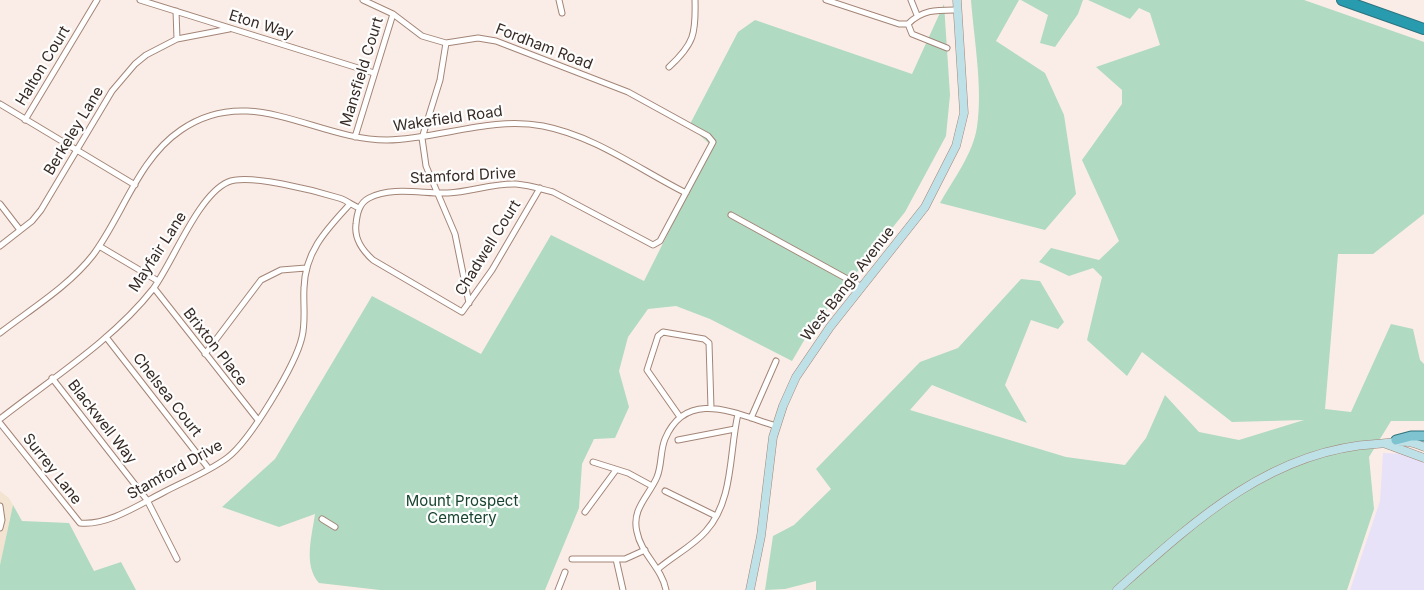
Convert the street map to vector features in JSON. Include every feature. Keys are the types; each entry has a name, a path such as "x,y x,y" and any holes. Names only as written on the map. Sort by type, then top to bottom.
{"highway":[{"path":"1342,0 1424,29"}],"main road":[{"path":"1396,440 1411,436 1424,436"}],"street":[{"name":"Halton Court","path":"26,120 97,0"},
{"name":"Eton Way","path":"140,0 374,73"},
{"name":"Fordham Road","path":"363,0 393,14 418,34 446,42 478,38 496,41 628,92 708,136 713,142 686,193"},
{"path":"559,0 562,14"},
{"path":"668,67 687,49 695,24 695,0"},
{"path":"826,0 892,24 908,24 917,15 930,10 958,10"},
{"path":"911,0 917,15"},
{"name":"West Bangs Avenue","path":"750,590 761,536 770,453 776,426 796,377 809,355 925,207 956,146 964,112 957,0"},
{"path":"176,11 177,39"},
{"name":"Mansfield Court","path":"354,137 393,14"},
{"path":"908,24 912,34 947,48"},
{"name":"Berkeley Lane","path":"0,246 41,210 124,76 146,55 177,39 229,29"},
{"path":"446,42 440,80 422,138 426,166 455,234 469,303"},
{"path":"0,104 136,185"},
{"name":"Wakefield Road","path":"0,333 73,276 99,246 153,157 170,138 192,123 219,113 242,110 265,112 354,137 386,140 422,138 493,123 545,126 583,139 686,193"},
{"name":"Mayfair Lane","path":"0,419 106,337 130,316 154,288 206,200 216,189 228,182 239,179 254,179 339,198 359,208"},
{"name":"Stamford Drive","path":"359,208 367,198 388,192 457,192 507,184 540,188 560,195 650,244 657,244 686,193"},
{"name":"Chadwell Court","path":"359,208 356,234 365,253 462,312 492,270 540,188"},
{"path":"0,204 20,230"},
{"name":"Stamford Drive","path":"87,523 108,518 148,500 209,469 237,450 258,420 300,345 304,327 306,268 314,248 322,234 350,204"},
{"path":"731,215 862,287"},
{"path":"99,246 158,281"},
{"path":"205,354 261,280 281,270 306,268"},
{"name":"Brixton Place","path":"154,288 258,420"},
{"path":"680,417 647,370 658,336 663,332 704,339 709,343 711,408"},
{"name":"Chelsea Court","path":"106,337 209,469"},
{"path":"751,418 776,361"},
{"name":"Blackwell Way","path":"52,378 148,500 177,559"},
{"path":"666,590 658,569 639,540 636,520 639,506 659,472 664,440 680,417 711,408 776,426"},
{"path":"658,569 702,536 716,516 727,486 738,414"},
{"name":"Surrey Lane","path":"0,423 77,521 82,524 87,523"},
{"path":"678,440 735,429"},
{"path":"1117,590 1206,512 1261,478 1321,454 1359,445 1386,444 1396,440 1424,447"},
{"path":"1386,444 1424,458"},
{"path":"593,462 636,477 652,486"},
{"path":"585,512 616,470"},
{"path":"665,491 716,516"},
{"path":"0,506 0,528"},
{"path":"322,519 335,527"},
{"path":"572,559 631,558 645,550"},
{"path":"616,559 623,590"},
{"path":"558,590 565,572"}],"shaded area":[{"path":"1383,453 1408,454 1424,463 1424,590 1350,590 1380,501"},
{"path":"0,491 9,498 13,505 0,565"}],"green space":[{"path":"971,0 1019,0 996,41 1045,73 1064,115 1076,194 1045,230 940,203 967,157 977,127 979,80"},
{"path":"1021,0 1083,0 1078,14 1055,47 1040,43 1048,15"},
{"path":"1088,0 1304,0 1424,42 1424,214 1373,254 1338,254 1325,409 1351,412 1391,324 1413,329 1420,360 1424,364 1424,421 1391,421 1369,457 1374,509 1347,590 816,590 816,581 785,589 765,590 773,536 794,525 831,489 816,469 920,362 958,348 1021,279 1040,281 1064,322 1058,329 1031,320 1005,385 1027,423 932,385 910,410 1066,457 1125,465 1146,438 1165,395 1199,432 1239,440 1304,420 1232,422 1142,352 1127,376 1087,340 1102,277 1093,268 1069,276 1039,262 1051,248 1099,260 1119,241 1082,160 1122,104 1122,90 1096,67 1160,45 1150,13 1139,8 1130,19"},
{"name":"Mount Prospect Cemetery","path":"944,4 950,95 946,136 905,212 809,332 792,361 710,319 676,306 648,309 628,337 619,371 629,407 615,438 594,439 582,464 579,508 545,590 380,590 319,583 311,568 310,559 315,514 279,527 222,507 275,459 372,296 481,354 551,235 644,281 712,146 689,126 738,32 755,20 912,74"},
{"path":"13,505 22,521 69,523 94,571 121,562 136,590 0,590 0,565"}]}
